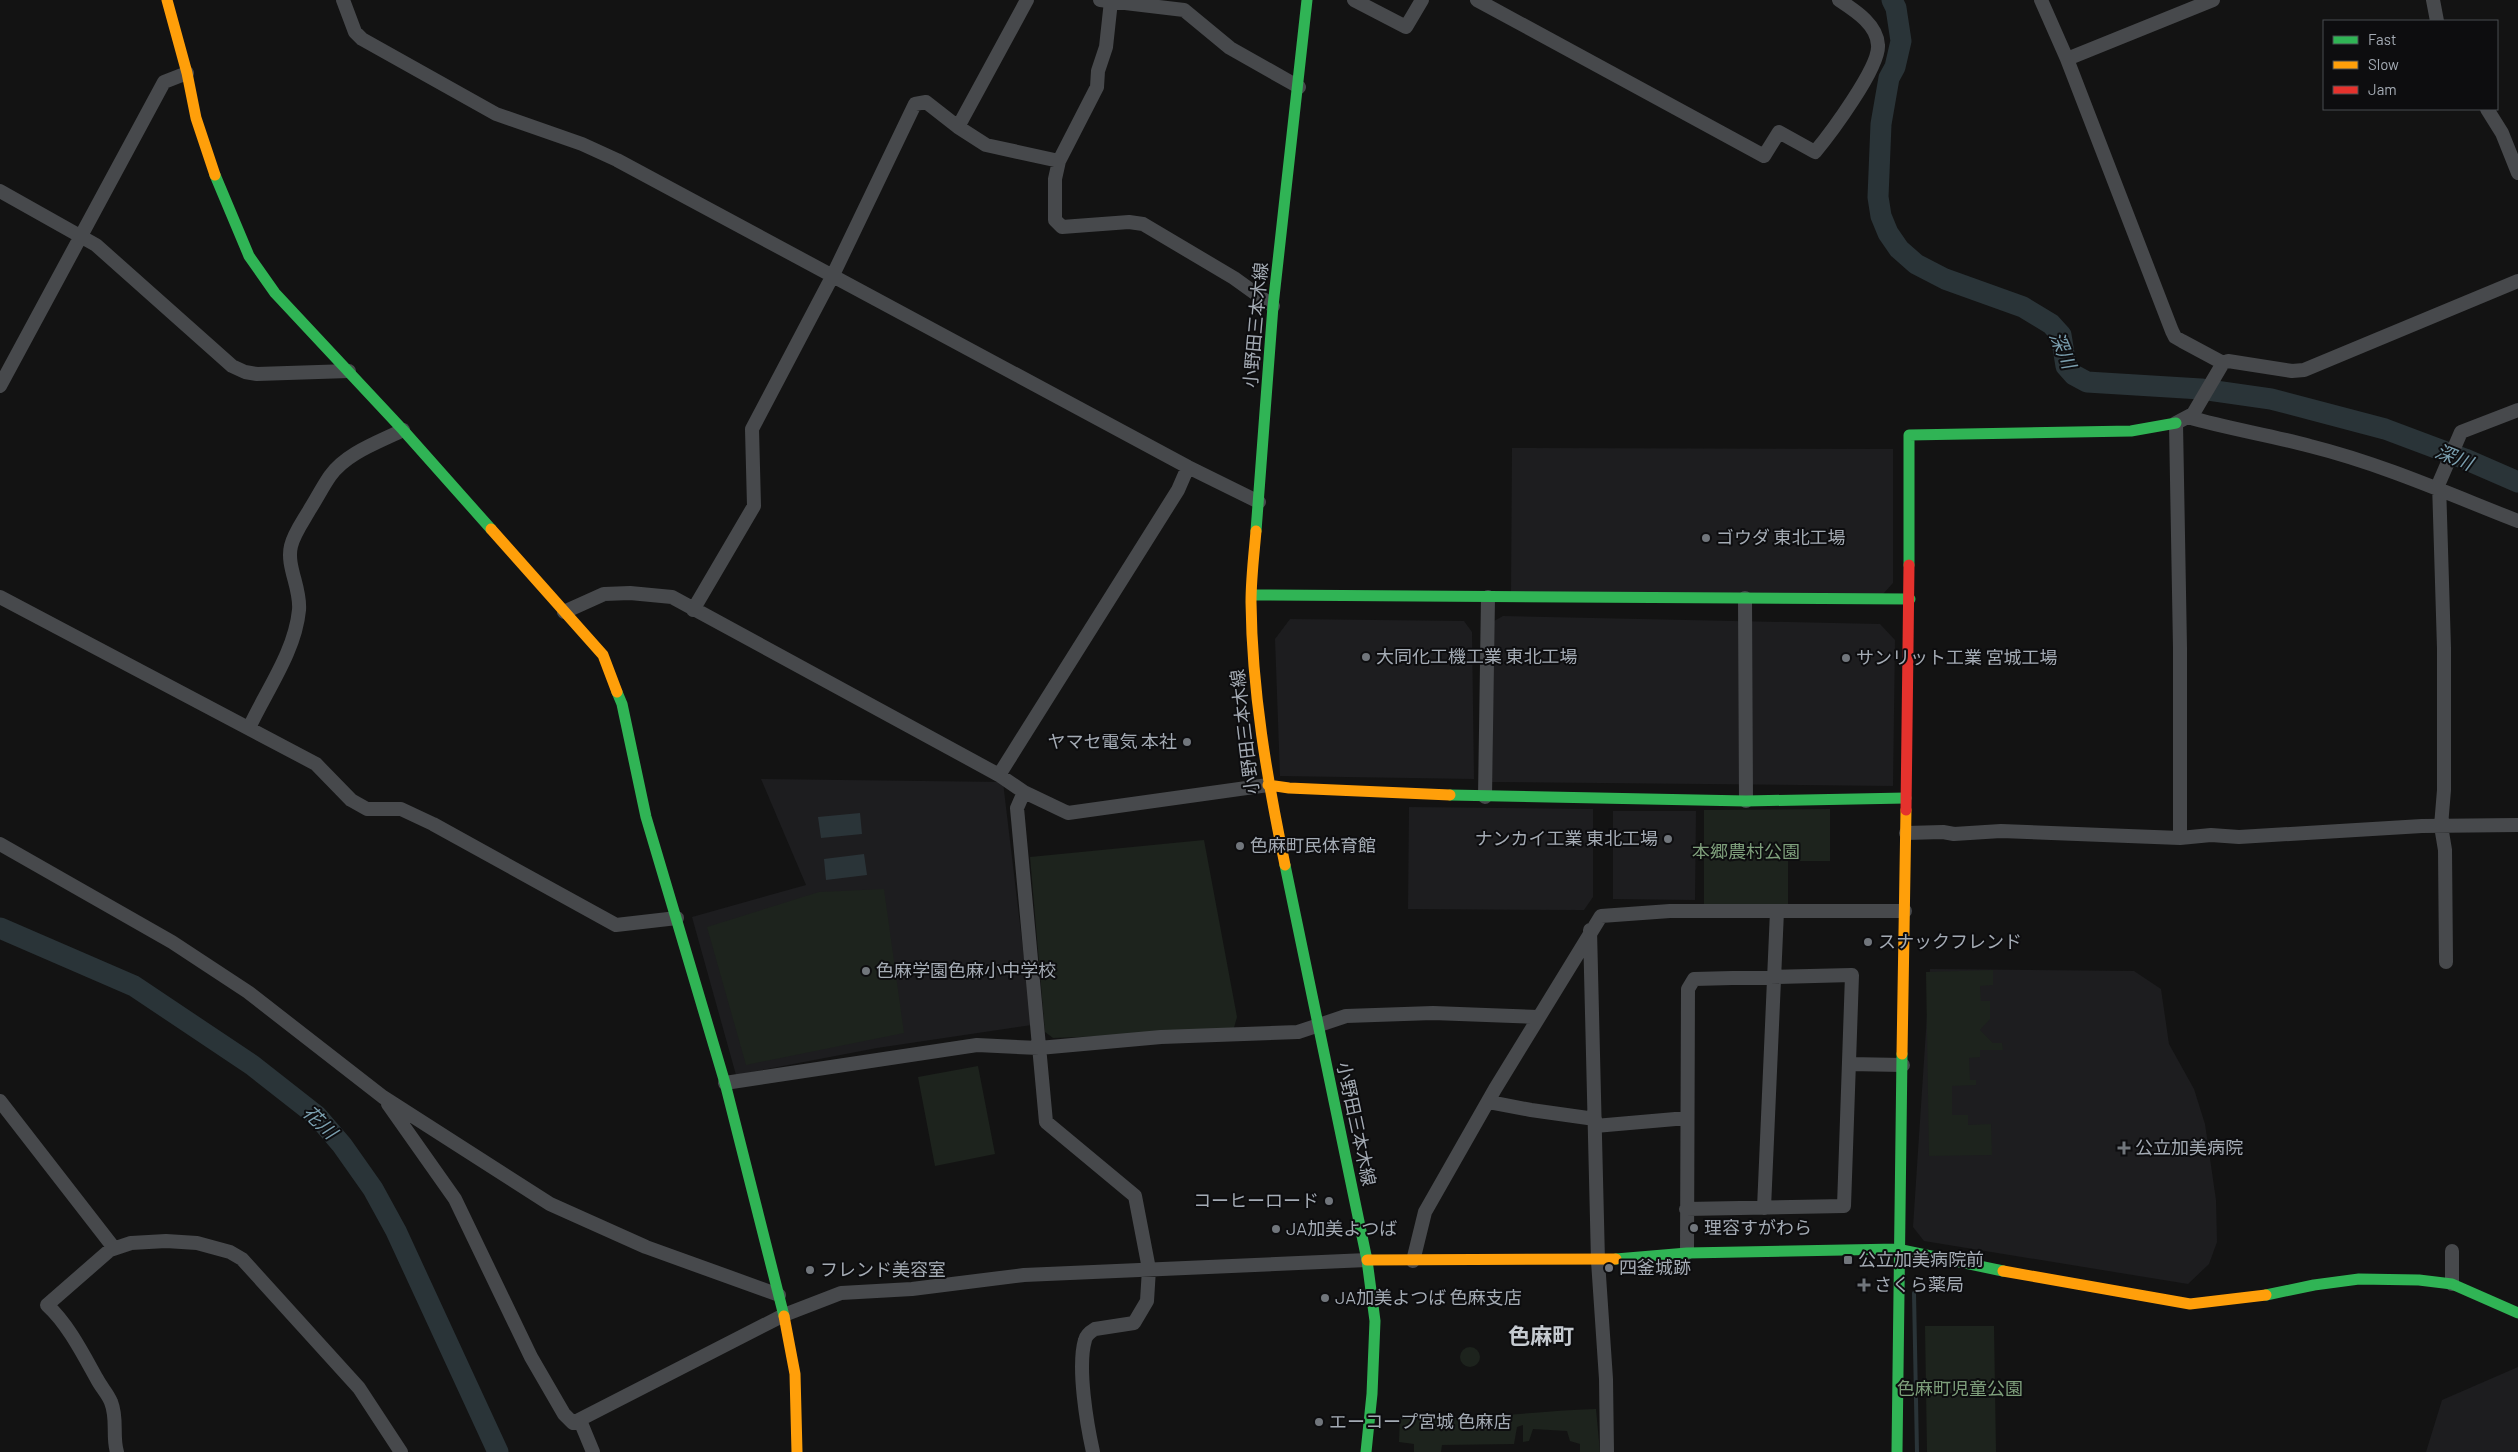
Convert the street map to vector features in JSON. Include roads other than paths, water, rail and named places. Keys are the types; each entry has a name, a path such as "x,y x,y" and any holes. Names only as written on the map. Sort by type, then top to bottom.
{"street":[{"path":"167,0 187,73 196,118 218,182 249,256 275,293 349,370 603,655 622,704 646,817 725,1083 784,1315 795,1374 797,1452"},
{"path":"343,0 355,32 396,58 496,114 582,144 617,160 1188,467 1259,502"},
{"path":"958,127 1027,0"},
{"name":"小野田三本木線","path":"1308,0 1273,306 1252,595 1256,698 1268,786 1367,1260 1375,1321 1372,1394 1366,1452"},
{"path":"1354,0 1406,27 1422,0"},
{"path":"1477,0 1764,156 1779,132 1815,152 1830,134 1868,74 1879,45 1875,33 1857,12 1839,0"},
{"path":"2041,0 2067,59 2175,337 2223,363 2235,362 2292,371 2304,370 2518,281"},
{"path":"2067,59 2213,0"},
{"path":"2433,0 2437,20"},
{"path":"1273,306 1234,278 1144,224 1129,222 1062,227 1055,220 1055,179 1058,161 1097,87 1098,71 1106,47 1106,1 1184,10 1230,48 1299,86"},
{"path":"0,386 164,82 187,73"},
{"path":"693,610 754,506 752,429 832,277 915,104 926,102 958,127 986,145 1058,161"},
{"path":"2489,110 2502,133 2518,173"},
{"path":"0,191 96,244 232,366 245,372 257,374 349,370"},
{"path":"2180,838 2180,648 2186,418 2223,363"},
{"path":"2446,962 2445,850 2441,826 2444,790 2444,648 2440,485 2461,432 2518,410"},
{"path":"1897,1452 1897,1249 1903,1065 1910,599 1908,435 2131,431 2186,418 2223,428 2311,446 2440,485 2518,521"},
{"path":"248,728 278,671 294,633 299,610 298,595 290,557 291,546 302,522 330,475 339,466 350,457 403,430"},
{"path":"999,775 1178,490 1188,467"},
{"path":"564,612 594,597 614,593 665,595 672,597 999,775 1024,792 1068,813 1268,786 1485,798 1746,801 1906,798"},
{"path":"1252,595 1910,599"},
{"path":"0,597 316,764 351,800 367,809 401,809 433,824 612,923 622,924 677,918"},
{"path":"1485,798 1488,597"},
{"path":"1745,598 1746,801"},
{"path":"1024,792 1017,808 1046,1122 1135,1196 1140,1209 1149,1269 1147,1301 1134,1323 1095,1329 1084,1341 1082,1355 1085,1398 1094,1452"},
{"path":"1906,833 1943,832 1954,834 2001,831 2180,838 2441,826 2518,825"},
{"path":"0,844 172,942 240,987 383,1097 550,1204 646,1247 779,1295"},
{"path":"1413,1261 1425,1212 1590,930 1601,916 1670,911 1904,911"},
{"path":"1764,1208 1777,911"},
{"path":"1590,930 1598,1261 1606,1379 1607,1452"},
{"path":"1686,1209 1844,1206 1852,975 1694,980 1688,989 1686,1209 1687,1253"},
{"path":"725,1083 977,1045 1039,1048 1161,1036 1298,1032 1342,1016 1404,1013 1538,1018"},
{"path":"1849,1064 1903,1065"},
{"path":"383,1097 455,1198 531,1357 564,1414 573,1422 581,1423 593,1452"},
{"path":"0,1101 114,1248"},
{"path":"1489,1102 1595,1122 1687,1118"},
{"path":"114,1450 117,1427 112,1402 79,1347 55,1312 46,1304 114,1248 146,1241 189,1242 214,1246 242,1259 359,1388 402,1452"},
{"path":"573,1422 784,1315 841,1293 912,1289 1024,1275 1367,1260 1598,1261 1687,1253 1897,1249 2032,1277 2190,1304 2253,1298 2314,1285 2359,1279 2419,1280 2452,1284 2518,1313"},
{"path":"2452,1251 2452,1284"}],"waterway":[{"name":"深川","path":"1892,0 1896,8 1901,41 1895,67 1889,78 1881,124 1878,197 1881,216 1888,233 1899,249 1916,264 1945,279 2023,307 2051,324 2061,335 2066,366 2074,375 2087,382 2201,389 2271,399 2385,429 2465,459 2518,482"},
{"name":"花川","path":"0,928 134,986 252,1065 317,1116 342,1145 373,1189 396,1231 498,1452"},
{"path":"1914,1293 1917,1452"}],"place":[{"name":"ゴウダ 東北工場","path":"1706,538"},
{"name":"大同化工機工業 東北工場","path":"1366,657"},
{"name":"サンリット工業 宮城工場","path":"1846,658"},
{"name":"ヤマセ電気 本社","path":"1187,742"},
{"name":"ナンカイ工業 東北工場","path":"1668,839"},
{"name":"色麻町民体育館","path":"1240,846"},
{"name":"スナックフレンド","path":"1868,942"},
{"name":"色麻学園色麻小中学校","path":"866,971"},
{"name":"公立加美病院","path":"2124,1148"},
{"name":"コーヒーロード","path":"1329,1201"},
{"name":"理容すがわら","path":"1694,1228"},
{"name":"JA加美よつば","path":"1276,1229"},
{"name":"公立加美病院前","path":"1848,1260"},
{"name":"四釜城跡","path":"1609,1268"},
{"name":"フレンド美容室","path":"810,1270"},
{"name":"さくら薬局","path":"1864,1285"},
{"name":"JA加美よつば 色麻支店","path":"1325,1298"},
{"name":"エーコープ宮城 色麻店","path":"1319,1422"}],"district":[{"name":"色麻町","path":"1541,1336"}],"park label":[{"name":"本郷農村公園","path":"1746,852"},
{"name":"色麻町児童公園","path":"1960,1389"}]}
